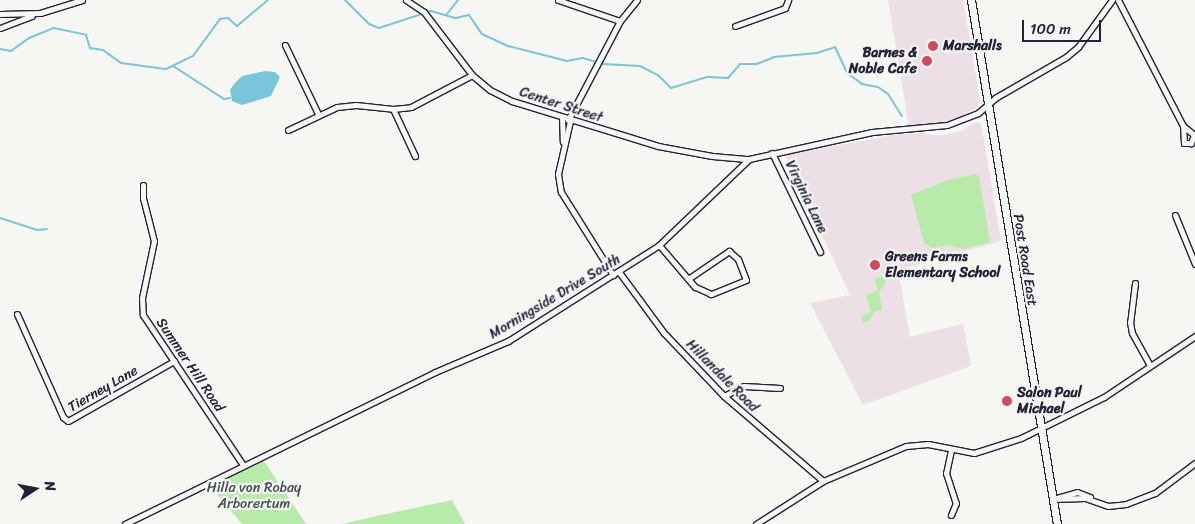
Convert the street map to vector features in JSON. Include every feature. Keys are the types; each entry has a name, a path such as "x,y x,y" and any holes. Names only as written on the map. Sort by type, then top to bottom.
{"main road":[{"name":"Post Road East","path":"971,0 1057,524"}],"street":[{"path":"0,28 82,0"},
{"name":"Center Street","path":"406,0 426,14 472,75 490,90 512,101 658,146 712,156 749,159"},
{"path":"559,0 620,21"},
{"path":"613,275 561,192 558,174 564,147 567,119 620,21 637,0"},
{"path":"735,26 785,8 788,0"},
{"name":"Morningside Drive South","path":"125,524 243,465 317,432 435,372 508,341 659,245 749,159 772,152 872,132 947,125 972,116 1066,57 1078,46 1112,0"},
{"path":"1118,0 1183,126"},
{"path":"0,14 40,13"},
{"path":"285,45 318,114"},
{"path":"288,130 318,114 337,107 356,105 393,109 411,107 472,75"},
{"path":"393,109 415,156"},
{"path":"564,147 567,119"},
{"name":"Virginia Lane","path":"772,152 820,252"},
{"name":"Summer Hill Road","path":"143,185 143,198 154,241 142,298 143,315 243,465"},
{"path":"1175,216 1195,264"},
{"path":"659,245 688,279 700,291 711,294 742,282 746,275 738,259 729,252 688,279"},
{"name":"Hillandale Road","path":"619,272 664,333 724,396 823,481"},
{"path":"1135,283 1130,322 1132,333 1150,365"},
{"name":"Tierney Lane","path":"17,314 62,417 68,422 174,361"},
{"path":"756,524 823,481 906,446 928,444 951,450 986,451 1041,429 1104,398 1195,336"},
{"path":"724,396 744,386 780,388"},
{"path":"951,450 946,474 956,503 951,515"},
{"path":"1053,499 1077,492 1115,505 1155,493 1195,463"}],"shaded area":[{"path":"888,0 963,0 980,101 977,108 954,120 909,127"},
{"name":"Greens Farms Elementary School","path":"975,123 981,123 1001,241 898,270 910,337 963,324 971,366 863,405 810,303 850,295 785,155 894,135 922,133 939,136 962,131"}],"green space":[{"path":"976,174 979,177 990,242 964,249 947,245 932,248 924,243 911,195 948,180"},
{"path":"884,275 886,283 879,291 882,310 874,312 870,320 863,323 861,316 871,312 866,295 878,290 875,279"},
{"name":"Hilla von Robay Arborertum","path":"264,461 306,524 242,524 210,486"},
{"path":"452,500 465,524 342,524 377,516"}],"water":[{"path":"265,71 275,72 280,77 271,96 242,105 232,101 230,90 242,76"}],"waterway":[{"path":"0,49 11,51 29,38 54,28 86,35 90,48 103,50 121,63 166,69 193,56 220,19 228,18 237,26 268,0"},
{"path":"345,0 369,24 379,28 431,11 456,18 469,15 482,34 508,46 567,61 583,58 603,64 640,66 658,75 671,88 708,77 728,78 740,64 757,64 774,57 817,53 835,47 847,73 862,84 878,87 888,94 902,116"},
{"path":"447,14 458,0"},
{"path":"173,66 224,99 230,98"},
{"path":"0,218 37,230 47,229"}],"place":[{"name":"Marshalls","path":"933,46"},
{"name":"Barnes & Noble Cafe","path":"927,61"},
{"name":"Greens Farms Elementary School","path":"875,265"},
{"name":"Salon Paul Michael","path":"1007,401"}]}
